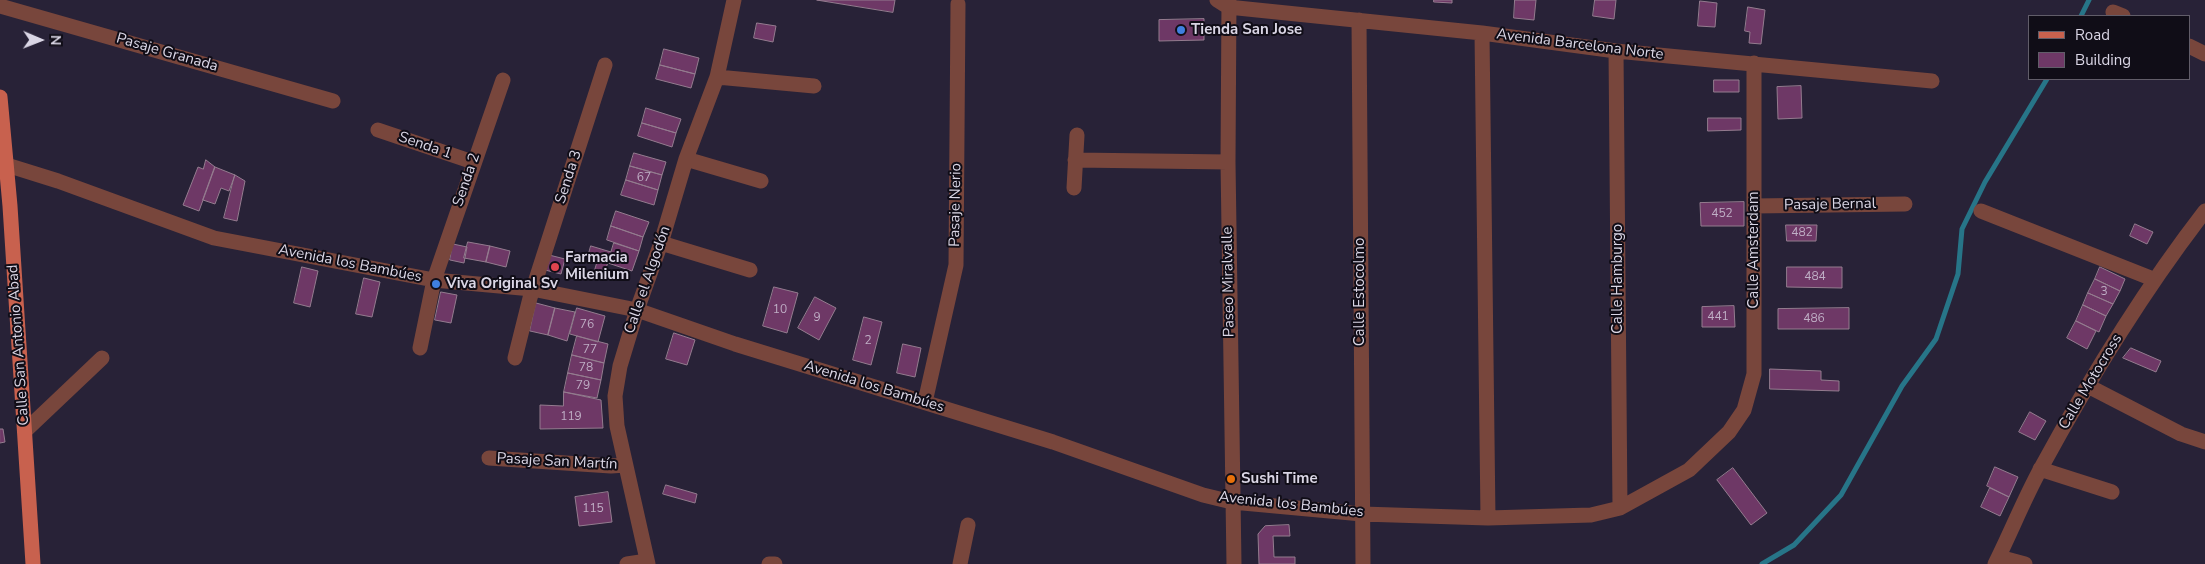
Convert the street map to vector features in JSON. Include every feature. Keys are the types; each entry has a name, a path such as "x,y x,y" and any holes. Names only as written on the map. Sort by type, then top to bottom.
{"main road":[{"name":"Calle San Antonio Abad","path":"0,97 3,163 25,431 33,564"}],"street":[{"name":"Calle el Algodón","path":"648,562 617,426 615,396 620,366 637,310 661,243 686,159 717,77 734,0"},
{"name":"Avenida Barcelona Norte","path":"1225,2 1358,20 1616,50 1932,81"},
{"name":"Paseo Miralvalle","path":"1225,2 1234,564"},
{"name":"Pasaje Nerio","path":"925,402 956,265 958,4"},
{"name":"Pasaje Granada","path":"0,6 334,101"},
{"name":"Calle Estocolmo","path":"1358,20 1363,564"},
{"path":"1482,33 1488,518"},
{"path":"2190,46 2205,54"},
{"name":"Calle Hamburgo","path":"1616,50 1620,508"},
{"name":"Calle Amsterdam","path":"1729,432 1744,410 1754,374 1754,63"},
{"name":"Senda 3","path":"515,358 532,289 605,65"},
{"path":"717,77 814,86"},
{"name":"Senda 2","path":"420,348 434,280 473,162 503,80"},
{"name":"Senda 1","path":"378,130 473,162"},
{"path":"1074,188 1077,135"},
{"path":"686,159 761,181"},
{"path":"1075,160 1228,162"},
{"name":"Avenida los Bambúes","path":"3,163 214,238 434,280 532,289 637,310 735,344 1052,442 1203,495 1232,502 1362,514 1488,518 1591,514 1620,508 1690,470 1729,432"},
{"name":"Pasaje Bernal","path":"1754,206 1905,204"},
{"path":"1981,211 2154,279"},
{"name":"Calle Motocross","path":"1997,560 2040,469 2088,386 2154,279 2199,228 2205,211"},
{"path":"661,243 750,270"},
{"path":"25,431 102,358"},
{"path":"2088,386 2181,434 2205,442"},
{"name":"Pasaje San Martín","path":"489,458 611,466 625,465"},
{"path":"2040,469 2112,492"},
{"path":"960,564 968,525"},
{"path":"1997,560 2025,564"},
{"path":"627,564 648,562"},
{"path":"769,564 775,564"}],"building":[{"path":"817,0 895,0 893,12"},
{"path":"1434,0 1452,0 1452,3 1434,2"},
{"path":"1515,0 1536,0 1534,20 1514,18"},
{"path":"1595,0 1616,0 1614,19 1593,16"},
{"path":"1700,1 1717,3 1715,27 1698,26"},
{"path":"1748,7 1765,10 1761,44 1749,43 1750,32 1745,31"},
{"name":"Tienda San Jose","path":"1204,19 1204,40 1159,41 1159,20"},
{"path":"757,23 776,26 773,42 754,38"},
{"path":"664,49 699,58 695,74 660,65"},
{"path":"660,65 695,74 691,88 656,79"},
{"path":"1714,80 1739,80 1739,92 1714,92"},
{"path":"1801,86 1802,118 1778,119 1777,87"},
{"path":"646,108 681,119 676,133 642,123"},
{"path":"1708,118 1741,118 1741,130 1708,131"},
{"path":"642,123 676,133 672,147 638,136"},
{"path":"634,153 666,162 662,175 630,166"},
{"path":"206,160 215,167 199,211 183,205 198,167 203,169"},
{"path":"630,166 662,175 658,190 626,180"},
{"path":"215,167 235,175 229,191 221,188 215,204 203,200"},
{"path":"235,175 245,181 237,221 224,218"},
{"path":"626,180 658,190 654,205 621,195"},
{"path":"1744,202 1744,226 1701,226 1700,203"},
{"path":"616,211 649,222 643,237 611,226"},
{"path":"2135,224 2153,232 2147,244 2130,236"},
{"path":"1786,225 1817,225 1816,241 1787,241"},
{"path":"611,226 643,237 639,251 607,240"},
{"path":"468,242 490,246 486,262 464,258"},
{"path":"614,243 639,251 632,271 608,263"},
{"path":"453,244 467,247 464,263 450,260"},
{"path":"490,246 510,251 506,267 486,262"},
{"path":"591,246 611,252 604,275 594,272 597,262 588,257"},
{"path":"549,255 565,259 561,274 545,270"},
{"path":"302,267 318,271 310,307 294,303"},
{"path":"1787,267 1842,267 1842,288 1787,287"},
{"path":"2100,267 2125,279 2120,291 2095,279"},
{"path":"364,278 380,282 372,317 356,314"},
{"path":"2095,279 2120,291 2113,304 2088,293"},
{"path":"774,287 798,293 787,333 763,326"},
{"path":"441,292 457,295 451,323 435,320"},
{"path":"2088,293 2113,304 2106,316 2083,305"},
{"path":"815,297 836,308 819,340 798,328"},
{"path":"536,303 555,308 548,335 530,331"},
{"path":"2083,305 2106,316 2099,332 2076,321"},
{"path":"1734,306 1735,327 1702,327 1702,307"},
{"path":"555,308 575,312 567,341 548,335"},
{"path":"577,308 605,316 598,342 570,334"},
{"path":"1849,308 1849,329 1778,329 1778,309"},
{"path":"864,317 882,322 871,365 853,360"},
{"path":"2076,321 2096,331 2087,349 2067,338"},
{"path":"674,333 695,340 687,365 666,359"},
{"path":"577,336 608,344 604,363 572,355"},
{"path":"903,344 921,348 915,377 897,373"},
{"path":"2131,348 2161,361 2156,372 2123,358"},
{"path":"572,355 604,363 601,380 568,373"},
{"path":"1770,369 1821,371 1821,380 1839,381 1839,391 1770,389"},
{"path":"568,373 601,380 597,398 564,392"},
{"path":"564,392 601,400 603,428 540,429 540,405 563,406"},
{"path":"2030,412 2046,421 2035,440 2019,432"},
{"path":"0,429 3,429 5,442 0,443"},
{"path":"1995,467 2018,477 2009,497 1987,486"},
{"path":"1733,468 1767,513 1751,525 1717,480"},
{"path":"666,485 697,494 695,503 663,494"},
{"path":"1990,488 2009,497 2000,516 1981,507"},
{"path":"608,492 612,522 579,526 575,497"},
{"path":"1289,525 1290,536 1273,536 1274,557 1295,557 1295,564 1259,564 1258,534 1265,526"}],"waterway":[{"path":"2082,15 2089,0"},
{"path":"1762,564 1794,545 1841,495 1902,386 1936,339 1958,274 1962,229 1985,182 2046,80"}],"place":[{"name":"Tienda San Jose","path":"1181,30"},
{"name":"Farmacia Milenium","path":"555,267"},
{"name":"Viva Original Sv","path":"436,284"},
{"name":"Sushi Time","path":"1231,479"}]}
